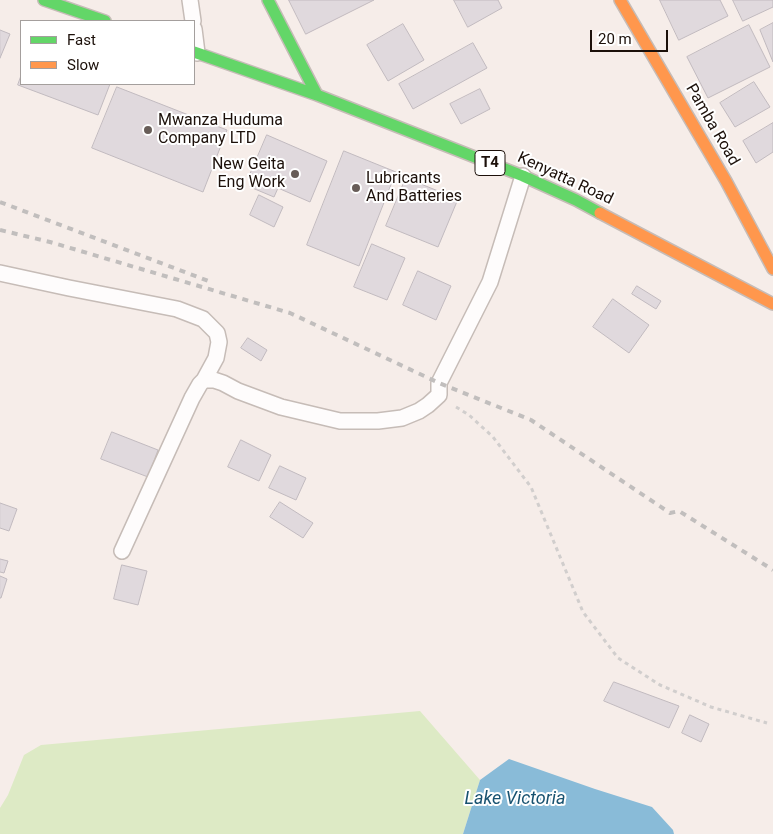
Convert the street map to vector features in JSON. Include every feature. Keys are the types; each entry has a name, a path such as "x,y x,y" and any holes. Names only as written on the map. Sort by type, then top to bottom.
{"main road":[{"path":"44,0 102,20"},
{"path":"268,0 318,95"},
{"name":"Pamba Road","path":"620,0 726,181 773,268"},
{"name":"Kenyatta Road","path":"195,53 318,95 523,176 576,200 773,304"}],"lane":[{"path":"190,0 193,20"},
{"path":"204,380 223,382 238,391 280,407 340,421 378,421 402,418 419,411 439,395 439,383 490,282 523,176"},
{"path":"0,273 177,309 203,319 217,332 219,342 216,358 192,398 122,552"}],"path":[{"path":"439,395 469,415 493,437 531,487 583,612 618,658 660,685 711,706 767,723"}],"green space":[{"path":"420,711 480,780 463,834 0,834 0,808 8,795 24,755 41,745"}],"water":[{"name":"Lake Victoria","path":"509,759 652,807 673,830 674,834 463,834 480,780"}],"building":[{"path":"289,0 374,0 306,34"},
{"path":"454,0 498,0 502,8 468,27"},
{"path":"660,0 720,0 728,16 679,40"},
{"path":"733,0 773,0 773,7 743,21"},
{"path":"773,23 773,62 760,30"},
{"path":"403,24 424,60 388,81 367,45"},
{"path":"749,25 770,67 708,98 687,57"},
{"path":"0,30 10,34 0,58"},
{"path":"473,43 487,68 413,109 399,84"},
{"path":"20,79 20,85 110,85 98,115 18,85"},
{"path":"754,82 770,107 735,127 720,103"},
{"path":"117,87 227,130 203,192 92,148"},
{"path":"480,89 490,109 461,124 450,104"},
{"path":"773,123 773,152 756,163 743,141"},
{"path":"267,135 327,161 310,202 278,188 274,197 250,187 253,178 249,177"},
{"path":"344,151 396,172 359,266 307,245"},
{"path":"406,178 458,199 438,247 386,226"},
{"path":"259,195 283,207 274,227 250,215"},
{"path":"372,244 405,258 387,300 354,287"},
{"path":"418,271 451,286 436,320 403,305"},
{"path":"637,286 661,301 656,309 632,294"},
{"path":"613,299 649,325 629,353 593,327"},
{"path":"248,338 267,350 261,361 241,348"},
{"path":"112,432 158,450 148,477 101,459"},
{"path":"241,440 271,455 259,481 228,467"},
{"path":"280,466 306,478 296,500 269,488"},
{"path":"280,502 313,523 303,538 270,517"},
{"path":"0,503 17,509 9,531 0,528"},
{"path":"0,559 8,561 4,573 0,572"},
{"path":"122,565 147,571 138,605 114,599"},
{"path":"0,576 7,579 1,598 0,598"},
{"path":"614,682 679,706 669,728 604,701"},
{"path":"690,715 709,724 701,742 682,733"}],"railway":[{"path":"0,202 211,282"},
{"path":"0,230 50,242 290,313 439,383 531,420 670,513 679,511 773,570"}],"traffic: fast":[{"path":"44,0 102,20"},
{"path":"268,0 317,95"},
{"path":"195,52 317,95 523,176 600,213"}],"traffic: slow":[{"path":"620,0 726,181 773,269"},
{"path":"600,213 773,304"}],"place":[{"name":"Mwanza Huduma Company LTD","path":"148,130"},
{"name":"New Geita Eng Work","path":"295,174"},
{"name":"Lubricants And Batteries","path":"356,188"}]}
